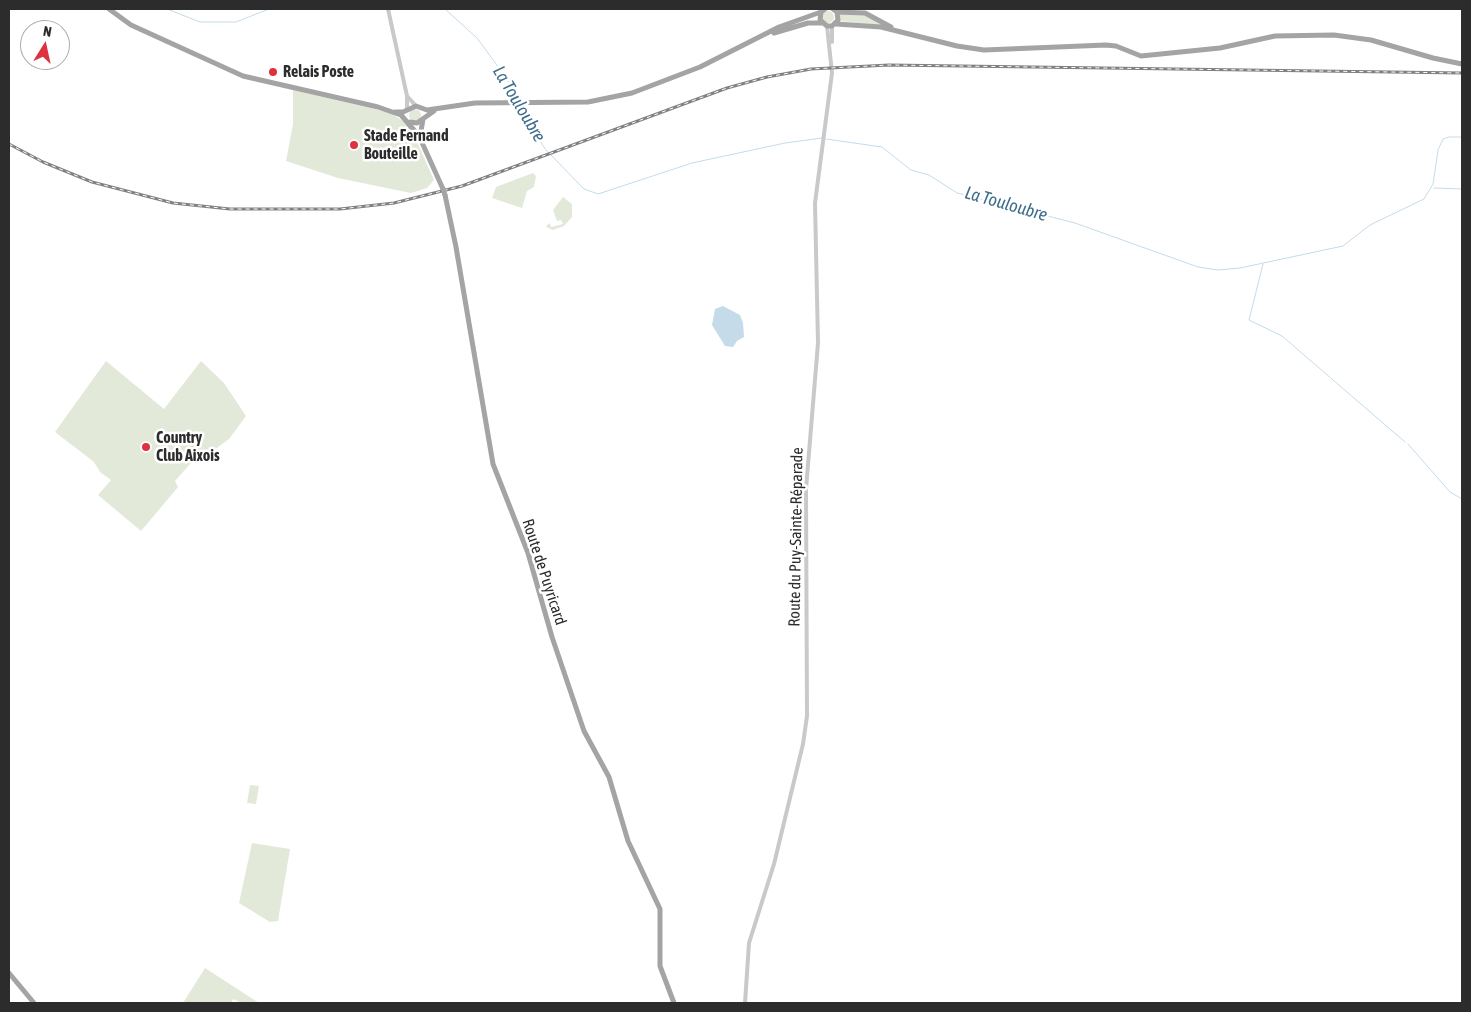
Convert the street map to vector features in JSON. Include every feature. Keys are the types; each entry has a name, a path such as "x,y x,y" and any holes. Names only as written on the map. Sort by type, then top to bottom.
{"main road":[{"path":"109,9 131,25 243,76 395,112 413,124 442,108"},
{"path":"395,112 416,106 422,109 476,103 588,102 632,93 714,62 798,19 823,10"},
{"path":"823,10 820,20 829,25"},
{"path":"829,25 834,10 868,14 904,32"},
{"path":"764,36 808,23 875,26 975,50 1004,51 1106,45 1116,46 1141,56 1220,48 1274,36 1334,35 1372,40 1440,60 1462,64"},
{"path":"420,136 422,109"},
{"path":"407,110 408,120"},
{"name":"Route de Puyricard","path":"408,120 420,136 444,195 456,247 493,464 528,553 552,637 584,731 609,777 628,841 660,909 660,966 674,1003"},
{"path":"9,973 34,1003"}],"street":[{"path":"388,9 407,96 407,110"},
{"name":"Route du Puy-Sainte-Réparade","path":"745,1003 749,942 774,864 803,744 807,716 806,489 818,344 815,203 826,131 832,64 829,25"},
{"path":"407,96 416,106"}],"green space":[{"path":"826,11 830,11 834,17 830,23 826,23 822,19 822,15"},
{"path":"840,14 865,14 886,26 840,21"},
{"name":"Stade Fernand Bouteille","path":"293,90 391,113 410,126 434,180 427,188 411,193 338,178 286,161 293,124"},
{"path":"415,109 421,115 415,121 409,115"},
{"path":"533,173 536,176 534,187 527,191 522,208 492,198 496,187"},
{"path":"563,197 572,204 572,217 564,226 553,230 546,226 550,223 551,227 563,224 561,220 557,221 553,210"},
{"name":"Country Club Aixois","path":"106,361 164,409 201,361 224,383 246,416 229,439 203,458 198,455 175,481 178,487 141,531 98,495 111,480 100,472 94,462 55,432"},
{"path":"250,785 259,786 256,804 247,803"},
{"path":"252,843 290,849 278,921 270,922 239,903"},
{"path":"205,968 259,1003 242,1003 233,999 231,1003 183,1003"}],"water":[{"path":"723,306 740,315 743,323 744,337 737,341 733,347 725,346 712,325 715,309"}],"waterway":[{"name":"La Touloubre","path":"167,9 200,22 236,22 269,9"},
{"name":"La Touloubre","path":"445,9 477,38 507,79 518,101"},
{"name":"La Touloubre","path":"520,104 532,129 546,150 584,189 598,194 692,163 785,143 822,138"},
{"name":"La Touloubre","path":"826,139 882,147 911,170 929,175 957,193 1075,223 1198,267 1218,270 1240,268 1343,246 1370,225 1424,199 1433,184 1438,150 1443,139 1462,137"},
{"path":"1434,188 1462,189"},
{"path":"1263,264 1249,320 1282,336 1405,442"},
{"path":"1408,444 1450,492 1462,499"}],"railway":[{"path":"9,144 43,162 92,182 173,203 230,209 340,209 394,203 462,186 727,88 767,77 811,69 889,65 1462,73"}],"place":[{"name":"Relais Poste","path":"273,72"},
{"name":"Stade Fernand Bouteille","path":"354,145"},
{"name":"Country Club Aixois","path":"146,447"}]}
